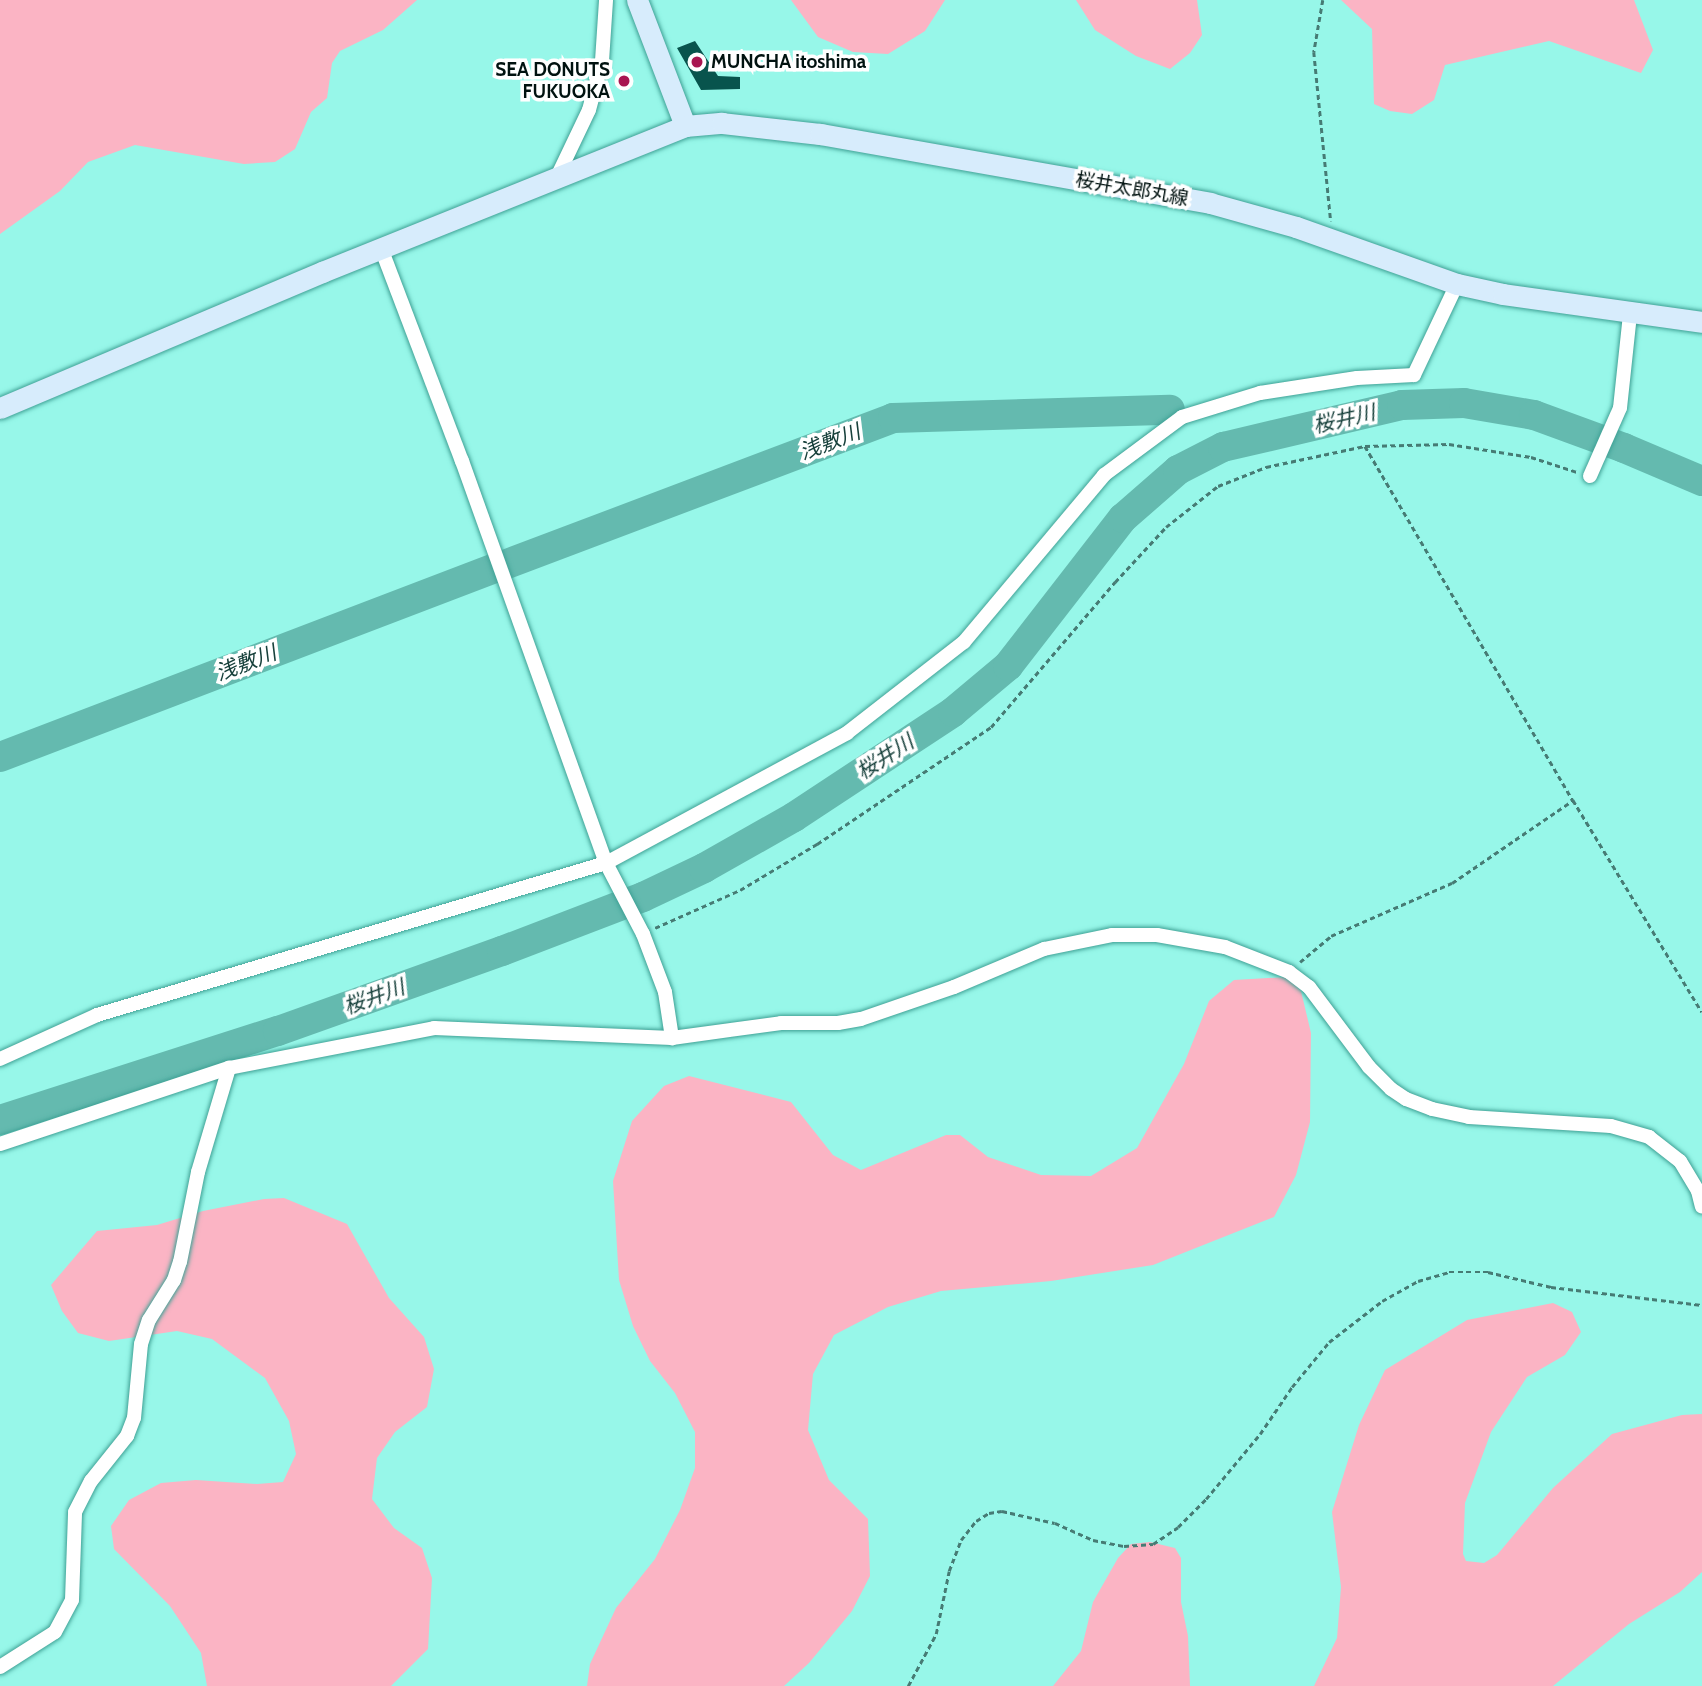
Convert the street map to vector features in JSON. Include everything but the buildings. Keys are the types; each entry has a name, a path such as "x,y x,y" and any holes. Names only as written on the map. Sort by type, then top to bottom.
{"main road":[{"path":"637,0 685,126"},
{"name":"桜井太郎丸線","path":"0,408 381,248 685,126 722,123 820,134 1210,203 1325,237 1457,284 1630,314 1702,322"}],"street":[{"path":"557,177 589,110 602,61 606,0"},
{"path":"381,248 462,461 606,863 643,934 666,992 671,1038"},
{"path":"0,1059 97,1016 606,863 847,733 964,642 1104,475 1182,417 1260,393 1357,378 1414,375 1457,284"},
{"path":"1590,476 1620,408 1630,314"},
{"path":"0,1144 229,1068 434,1028 671,1038 727,1028 838,1023 954,987 1044,949 1112,935 1157,935 1191,940 1268,961 1289,972 1309,987 1369,1067 1391,1089 1406,1099 1432,1109 1469,1117 1552,1120 1632,1131 1650,1137 1681,1161 1698,1191 1702,1207"},
{"path":"0,1667 55,1632 72,1600 75,1512 79,1499 127,1436 134,1418 141,1344 149,1320 174,1280 180,1262 198,1172 229,1068"}],"path":[{"path":"1323,0 1314,52 1333,216 1325,237"},
{"path":"643,934 751,884 912,783 991,727 1115,582 1166,527 1218,486 1266,467 1365,446 1449,444 1531,457 1590,476"},
{"path":"1365,446 1573,800 1702,1012"},
{"path":"1289,972 1331,936 1452,883 1573,800"},
{"path":"908,1686 936,1634 949,1571 961,1540 976,1521 989,1513 1002,1511 1055,1523 1093,1540 1124,1546 1153,1544 1178,1527 1206,1499 1329,1342 1382,1301 1418,1280 1449,1272 1488,1272 1551,1287 1702,1305"}],"shaded area":[{"path":"0,0 417,0 383,30 340,51 332,63 327,98 311,112 295,149 275,162 244,164 135,145 88,162 60,191 0,234"},
{"path":"791,0 945,0 925,31 888,54 853,52 818,37"},
{"path":"1076,0 1197,0 1202,35 1190,53 1170,69 1136,56 1095,30"},
{"path":"1341,0 1634,0 1653,50 1641,73 1549,41 1445,65 1434,100 1412,114 1390,111 1374,104 1372,29"},
{"path":"1287,977 1301,991 1311,1033 1310,1122 1296,1175 1274,1217 1153,1265 1051,1281 941,1291 888,1307 834,1335 813,1374 808,1430 829,1480 868,1519 870,1576 852,1611 809,1663 784,1686 587,1686 590,1664 616,1608 655,1559 680,1510 695,1468 695,1432 675,1393 650,1361 633,1326 619,1280 613,1181 632,1121 664,1086 689,1076 791,1102 833,1155 861,1170 946,1135 960,1135 988,1157 1041,1175 1091,1176 1137,1148 1184,1064 1209,1001 1234,980"},
{"path":"284,1198 347,1224 389,1298 424,1337 434,1369 427,1407 395,1432 377,1458 372,1499 394,1528 422,1548 432,1578 428,1649 391,1686 207,1686 201,1653 170,1606 114,1549 111,1526 129,1500 161,1483 196,1480 257,1484 283,1482 296,1454 289,1421 265,1378 212,1339 177,1331 109,1341 78,1333 62,1311 51,1285 97,1231 157,1225 203,1211 264,1199"},
{"path":"1553,1303 1572,1312 1581,1332 1565,1355 1527,1377 1491,1432 1465,1503 1463,1554 1466,1561 1484,1563 1497,1555 1553,1488 1612,1434 1682,1415 1702,1414 1702,1572 1680,1592 1629,1624 1553,1686 1314,1686 1337,1638 1341,1587 1332,1512 1359,1425 1385,1370 1467,1320"},
{"path":"1150,1542 1175,1548 1181,1558 1181,1602 1188,1636 1190,1686 1053,1686 1081,1651 1093,1602 1118,1558 1131,1544"}],"waterway":[{"name":"桜井川","path":"0,1120 278,1031 502,951 643,897 704,868 794,817 953,712 1008,666 1123,518 1178,470 1223,447 1402,405 1464,403 1534,415 1624,448 1702,481"},
{"name":"浅敷川","path":"507,564 893,418 1170,410"},
{"name":"浅敷川","path":"0,757 492,569"}],"place":[{"name":"MUNCHA itoshima","path":"697,62"},
{"name":"SEA DONUTS FUKUOKA","path":"624,81"}]}
